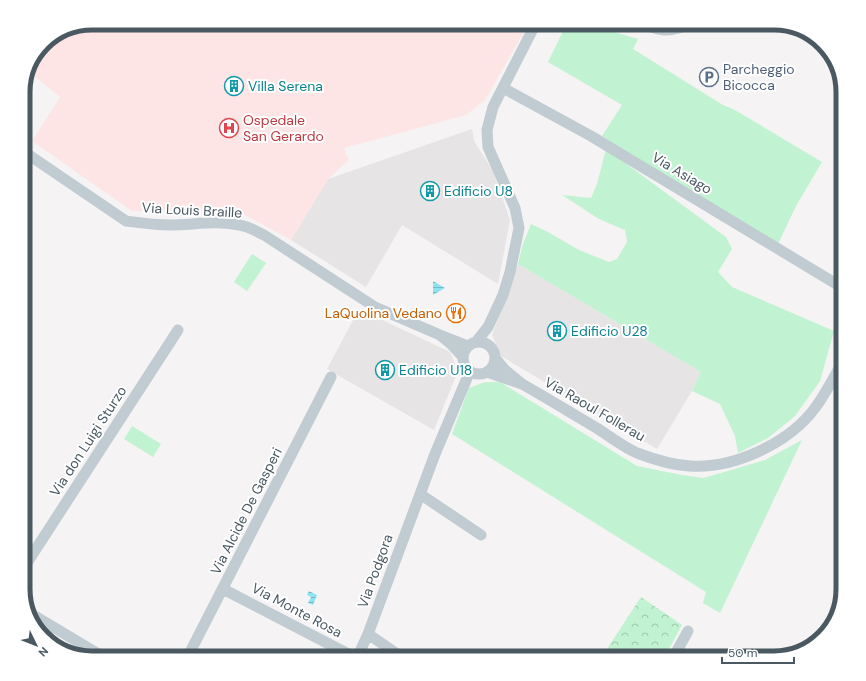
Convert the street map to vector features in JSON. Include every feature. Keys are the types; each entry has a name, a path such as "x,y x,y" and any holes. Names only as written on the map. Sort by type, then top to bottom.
{"street":[{"path":"463,357 472,344 488,327 503,295 510,272 518,235 518,218 511,198 488,147 487,130 493,107 532,30"},
{"path":"658,30 672,30"},
{"name":"Via Asiago","path":"503,88 591,136 836,284"},
{"name":"Via Louis Braille","path":"30,156 126,220 145,224 170,225 210,223 247,227 264,235 375,307 440,335"},
{"name":"Via don Luigi Sturzo","path":"30,558 178,330"},
{"path":"440,335 472,344 482,342 488,344 492,349 495,358 491,368 487,372 481,374 470,371 465,366 463,357 452,344 440,335"},
{"name":"Via Raoul Follerau","path":"495,358 508,373 522,384 635,452 668,463 690,466 709,466 733,461 766,449 794,429 805,419 814,408 836,373"},
{"name":"Via Podgora","path":"360,651 368,634 435,454 470,371"},
{"name":"Via Raoul Follerau","path":"833,378 836,371"},
{"name":"Via Raoul Follerau","path":"487,372 522,384"},
{"name":"Via Alcide De Gasperi","path":"191,651 224,589 331,377"},
{"path":"420,494 481,535"},
{"name":"Via Monte Rosa","path":"224,589 344,651"},
{"path":"37,617 92,651"},
{"path":"677,651 688,631"},
{"path":"368,634 393,651"}],"shaded area":[{"name":"Ospedale San Gerardo","path":"525,30 485,100 466,115 344,148 349,160 328,179 291,240 243,214 132,211 32,141 60,97 33,74 36,65 51,45 72,33 84,31"},
{"path":"472,129 474,141 493,171 510,220 498,284 402,225 366,287 291,240 328,179"},
{"path":"518,264 701,372 692,391 657,449 501,356 492,335"},
{"path":"359,309 450,352 458,371 434,430 327,369"}],"green space":[{"path":"564,30 606,30 638,39 633,49 723,105 735,110 822,162 796,206 776,248 602,136 622,105 548,62"},
{"path":"606,149 726,237 732,249 718,272 732,287 834,331 820,381 795,416 768,438 738,453 735,436 720,404 692,391 701,372 518,264 523,244 531,224 579,250 609,262 617,259 627,242 625,230 599,219 562,195 591,198 597,184"},
{"path":"252,254 266,263 247,291 234,282"},
{"path":"485,382 500,382 637,466 682,475 703,478 721,473 765,460 802,440 720,613 703,603 706,592 452,434 469,388"},
{"path":"132,426 161,444 153,457 124,439"},
{"path":"641,597 682,625 668,651 606,651"}],"water":[{"path":"433,281 445,288 433,295"},
{"path":"309,591 317,595 313,605 308,603 311,597 307,595"}],"place":[{"name":"Parcheggio Bicocca","path":"709,77"},
{"name":"Villa Serena","path":"234,86"},
{"name":"Ospedale San Gerardo","path":"229,128"},
{"name":"Edificio U8","path":"430,191"},
{"name":"LaQuolina Vedano","path":"456,313"},
{"name":"Edificio U28","path":"557,331"},
{"name":"Edificio U18","path":"385,370"}]}
